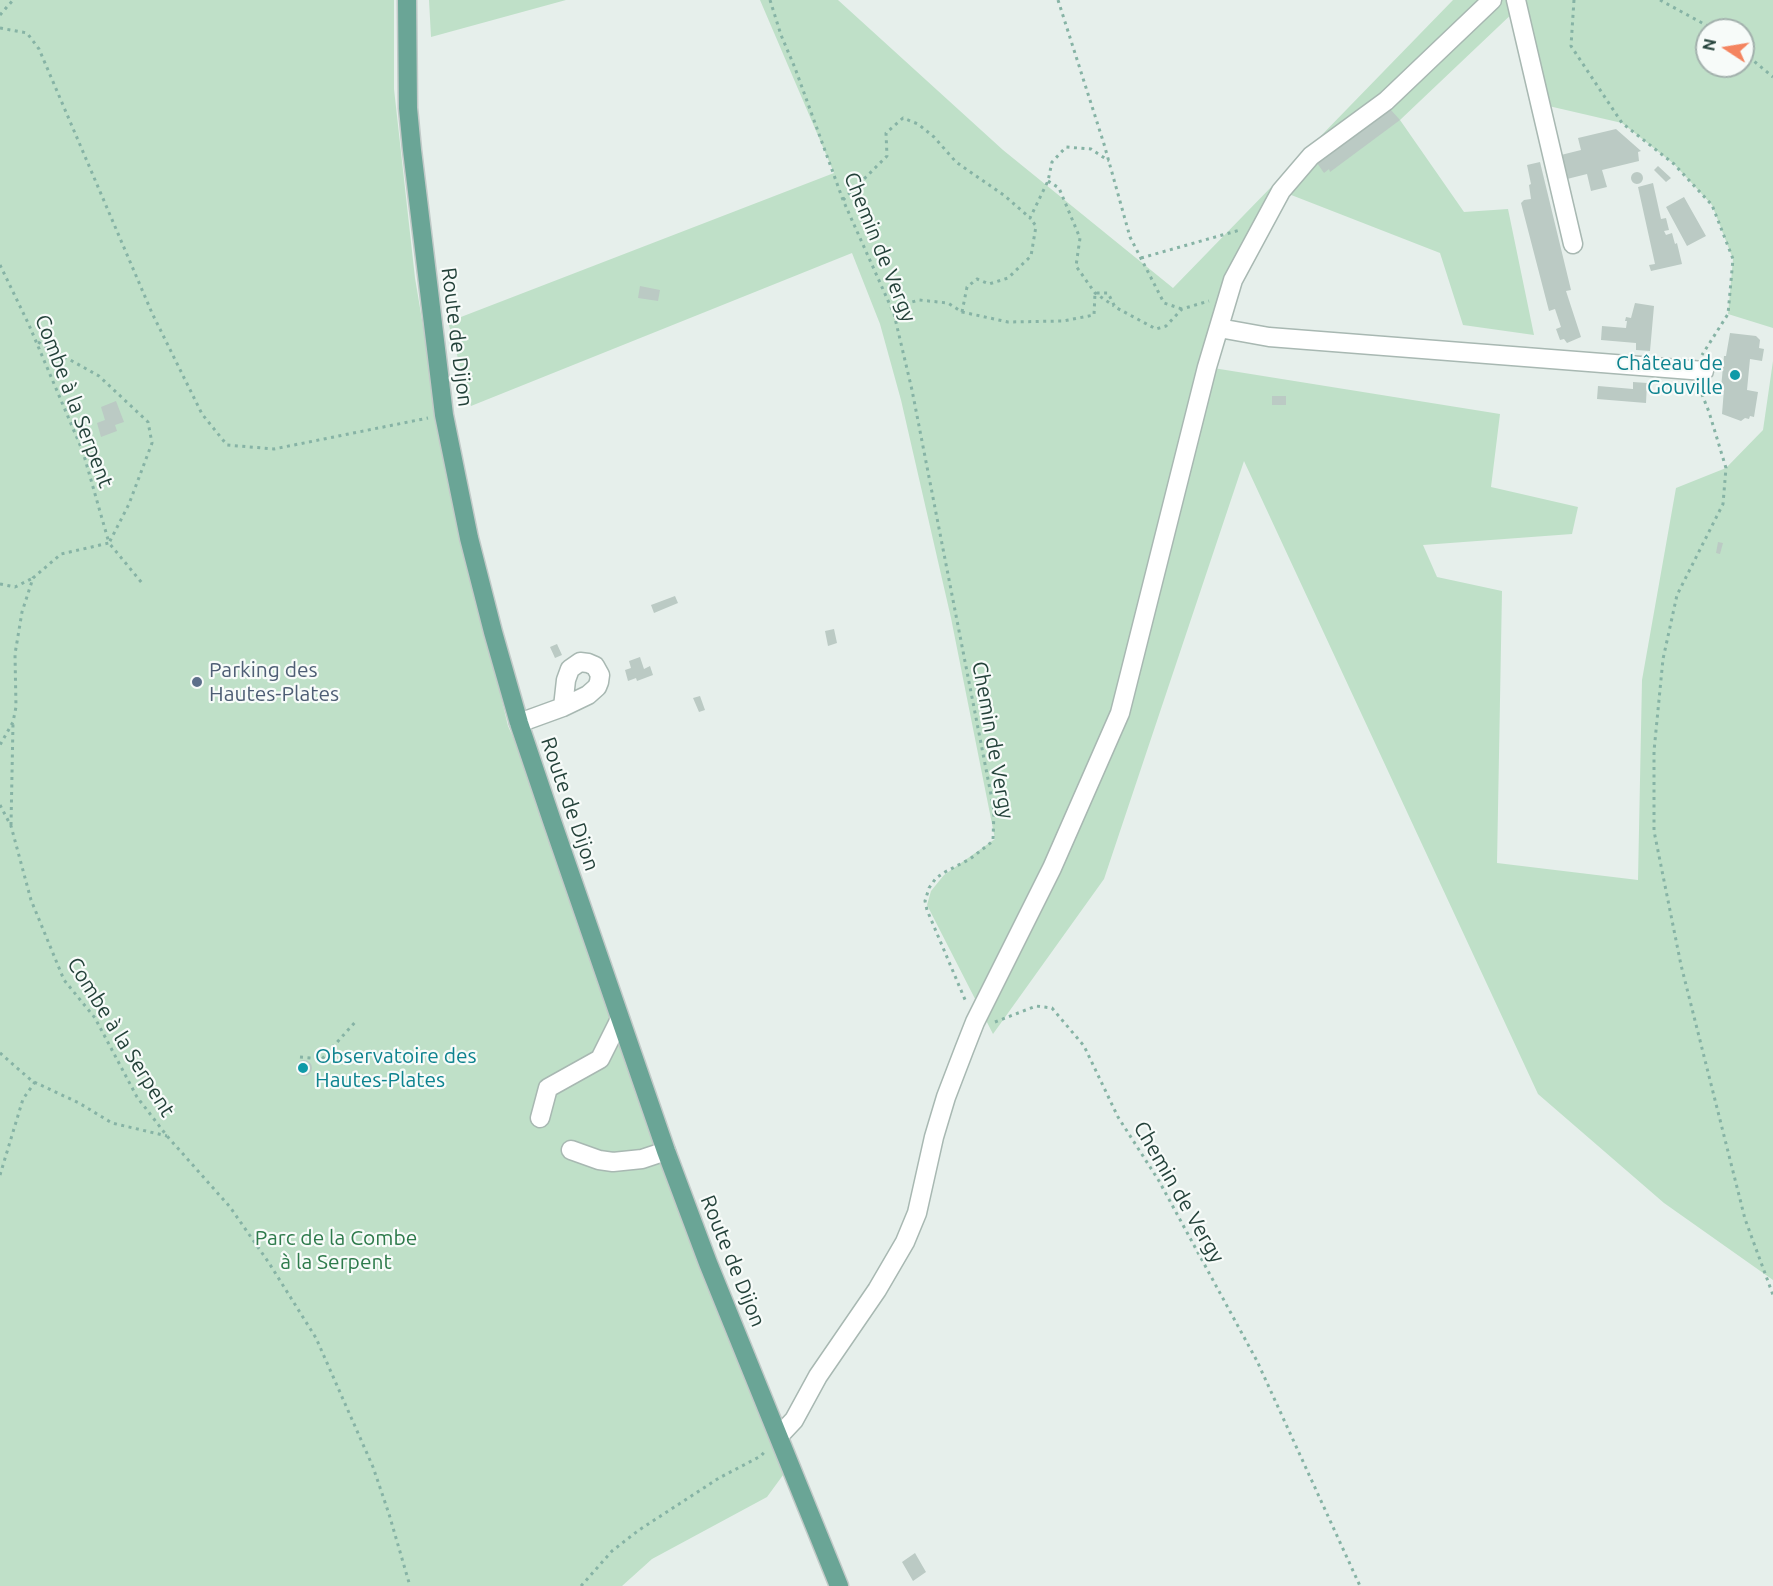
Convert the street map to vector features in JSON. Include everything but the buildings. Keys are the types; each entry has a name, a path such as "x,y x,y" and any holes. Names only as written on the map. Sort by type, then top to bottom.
{"main road":[{"name":"Route de Dijon","path":"406,0 408,108 444,415 469,538 519,723 666,1151 708,1263 839,1586"}],"street":[{"path":"779,1436 794,1420 818,1376 877,1290 905,1242 917,1213 934,1137 946,1097 975,1022 1052,868 1120,713 1207,367 1233,280 1281,191 1311,156 1386,101 1492,0"},
{"path":"1516,0 1573,243"},
{"path":"1218,328 1269,337 1698,371"},
{"path":"519,723 563,707"},
{"path":"540,1118 548,1088 600,1059 620,1018"},
{"path":"572,1150 599,1160 613,1162 642,1159 666,1151"}],"path":[{"path":"0,15 13,0"},
{"name":"Chemin de Vergy","path":"770,0 843,200 894,314 912,390 994,810 993,841 970,859 936,878 929,888 925,901 927,910 975,1022 987,1025 1036,1006 1052,1008 1084,1046 1118,1117 1159,1181 1257,1360 1360,1586"},
{"path":"1058,0 1109,161 1130,237 1164,303 1182,309"},
{"path":"1574,0 1571,46 1622,123 1674,164 1712,205 1733,259 1728,314 1698,371 1726,468 1723,504 1677,595 1664,659 1654,751 1654,831 1681,965 1745,1220 1773,1295"},
{"path":"1660,0 1695,19"},
{"path":"0,28 27,33 39,49 152,313 202,414 227,445 274,449 444,415"},
{"path":"1755,62 1773,77"},
{"path":"843,200 888,156 885,143 886,133 903,118 918,124 934,137 956,162 1005,196 1030,218 1036,226 1031,256 1008,278 989,284 977,279 967,286 962,312"},
{"path":"1030,218 1048,182 1052,162 1066,147 1091,149 1109,161"},
{"path":"1048,182 1059,188 1080,238 1076,266 1095,293 1115,307 1156,329 1167,326 1182,309 1228,295"},
{"path":"1141,258 1241,229"},
{"name":"Combe à la Serpent","path":"0,265 36,341 83,452 109,543"},
{"path":"1095,293 1108,293 1115,307"},
{"path":"894,314 905,304 919,300 948,303 962,312 1008,322 1063,321 1094,315 1095,293"},
{"path":"36,341 99,376 148,422 152,443 129,504 109,543"},
{"path":"0,584 15,587 33,578 60,554 109,543"},
{"path":"109,543 142,583"},
{"path":"11,826 13,722 16,707 15,654 22,612 33,578"},
{"path":"0,745 13,722"},
{"name":"Combe à la Serpent","path":"0,805 11,826 31,900 64,980 95,1018 137,1097 167,1136 230,1207 269,1263 316,1338 373,1467 410,1586"},
{"path":"300,1056 322,1059 357,1020"},
{"path":"0,1053 35,1082 79,1103 112,1123 167,1136"},
{"path":"0,1175 23,1099 35,1082"},
{"path":"580,1586 612,1551 639,1530 719,1478 761,1456 779,1436"}],"green space":[{"name":"Parc de la Combe à la Serpent","path":"0,0 394,0 394,89 415,278 447,469 508,726 540,797 605,1003 664,1173 786,1471 767,1497 652,1559 622,1586 0,1586"},
{"path":"429,0 566,0 431,37"},
{"path":"760,0 838,0 1003,150 1173,288 1453,0 1773,0 1773,328 1728,314 1733,259 1712,205 1674,164 1622,123 1540,104 1517,9 1400,120 1464,212 1508,209 1534,335 1463,325 1440,253 1281,191 1233,280 1207,367 1500,414 1491,487 1578,507 1572,534 1423,545 1437,577 1502,591 1497,863 1638,880 1642,680 1676,488 1726,468 1763,430 1773,361 1773,1280 1664,1203 1538,1094 1244,461 1104,879 993,1034 927,905 931,891 944,875 995,839 951,618 901,400 880,324 852,253 471,406 448,322 834,173"}],"place":[{"name":"Château de Gouville","path":"1735,375"},
{"name":"Parking des Hautes-Plates","path":"197,682"},
{"name":"Observatoire des Hautes-Plates","path":"303,1068"}]}
